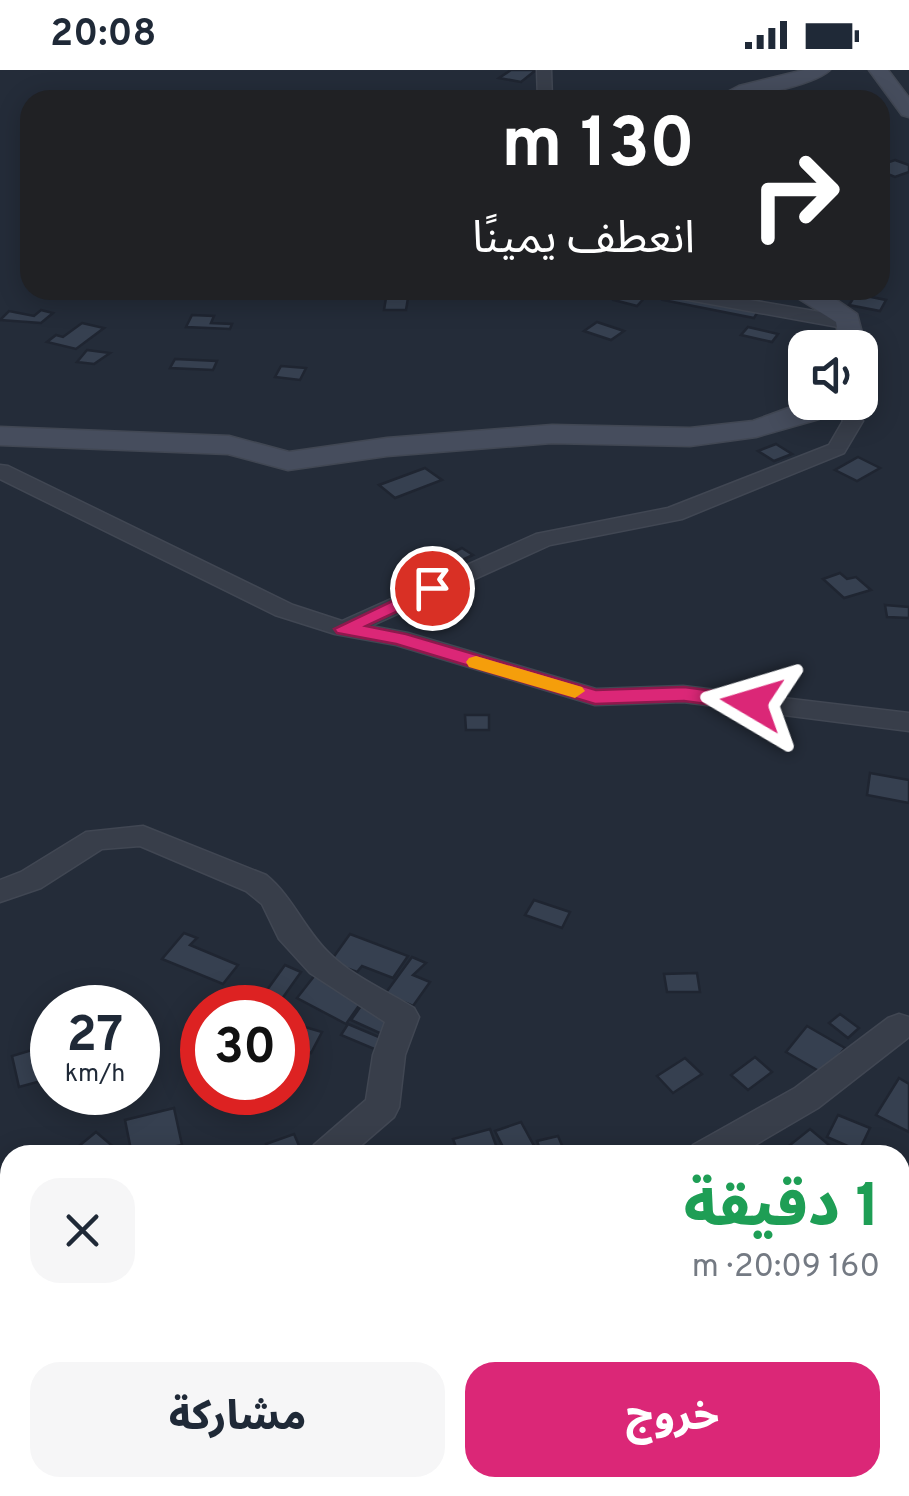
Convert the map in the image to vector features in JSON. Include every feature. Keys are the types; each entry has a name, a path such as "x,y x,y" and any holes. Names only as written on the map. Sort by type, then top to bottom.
{"main road":[{"path":"743,90 802,78 821,70"},
{"path":"878,70 909,111"},
{"path":"819,300 848,319 850,330"},
{"path":"0,436 229,445 288,461 388,447 552,434 690,438 788,419"}],"street":[{"path":"703,300 830,330"},
{"path":"344,629 544,539 674,514 836,449 852,420"},
{"path":"0,471 284,610 344,629 399,638 595,697 684,694 909,722"},
{"path":"0,903 96,839 143,836 256,882 273,897 290,932 321,965 402,1018 389,1055 382,1107 339,1145"},
{"path":"0,892 31,880"},
{"path":"726,1145 846,1074 898,1027"}],"building":[{"path":"511,70 536,70 521,82 499,78"},
{"path":"890,162 909,165 909,172 890,175"},
{"path":"386,300 408,300 406,310 384,310"},
{"path":"614,300 642,300 637,306"},
{"path":"663,300 700,300 758,311 754,318"},
{"path":"852,300 886,300 880,311 849,305"},
{"path":"41,310 53,313 41,323 0,320 9,311 34,316"},
{"path":"192,315 214,316 211,323 232,324 230,329 186,327"},
{"path":"597,322 624,331 611,340 584,331"},
{"path":"82,323 104,328 76,349 47,342 56,335 63,337"},
{"path":"748,327 778,334 772,342 741,335"},
{"path":"87,350 110,353 94,364 77,362"},
{"path":"175,359 217,361 213,370 170,368"},
{"path":"281,366 306,368 300,380 275,377"},
{"path":"776,444 792,454 774,461 758,451"},
{"path":"858,457 880,468 857,481 835,470"},
{"path":"425,468 442,480 395,498 379,485"},
{"path":"462,548 473,555 445,568 435,561"},
{"path":"840,573 847,579 856,577 871,590 844,598 823,579"},
{"path":"885,605 909,607 909,618 887,617"},
{"path":"465,715 489,715 489,730 466,730"},
{"path":"870,773 909,780 909,803 867,795"},
{"path":"534,900 570,912 562,928 525,915"},
{"path":"184,933 197,938 190,945 238,965 223,984 162,959"},
{"path":"350,934 408,956 393,978 362,966 357,972 330,962"},
{"path":"412,957 426,963 413,975 430,982 413,1006 385,994"},
{"path":"285,965 301,972 292,985 271,985"},
{"path":"697,973 700,992 667,992 664,974"},
{"path":"315,975 365,997 346,1024 310,1005 307,985"},
{"path":"361,1006 394,1021 384,1035 351,1020"},
{"path":"840,1014 859,1028 848,1038 829,1023"},
{"path":"348,1024 386,1040 379,1051 341,1035"},
{"path":"807,1026 845,1048 824,1074 786,1052"},
{"path":"310,1028 322,1032 310,1053"},
{"path":"30,1051 30,1084 19,1087 12,1056"},
{"path":"755,1057 772,1072 748,1090 731,1075"},
{"path":"685,1058 702,1074 673,1093 657,1076"},
{"path":"899,1078 909,1084 909,1132 876,1115"},
{"path":"174,1108 182,1145 130,1145 125,1120 160,1115 160,1111"},
{"path":"838,1115 870,1128 862,1145 845,1145 827,1137"},
{"path":"521,1122 534,1145 502,1145 495,1131"},
{"path":"490,1129 496,1145 455,1145 453,1139"},
{"path":"810,1129 829,1145 790,1145"},
{"path":"96,1132 111,1145 80,1145"},
{"path":"294,1134 299,1145 266,1145"},
{"path":"558,1136 562,1145 538,1145 537,1141"}],"slow traffic":[{"path":"476,662 575,691"}],"route":[{"path":"432,588 344,629 399,638 595,697 684,694 752,703"}]}
